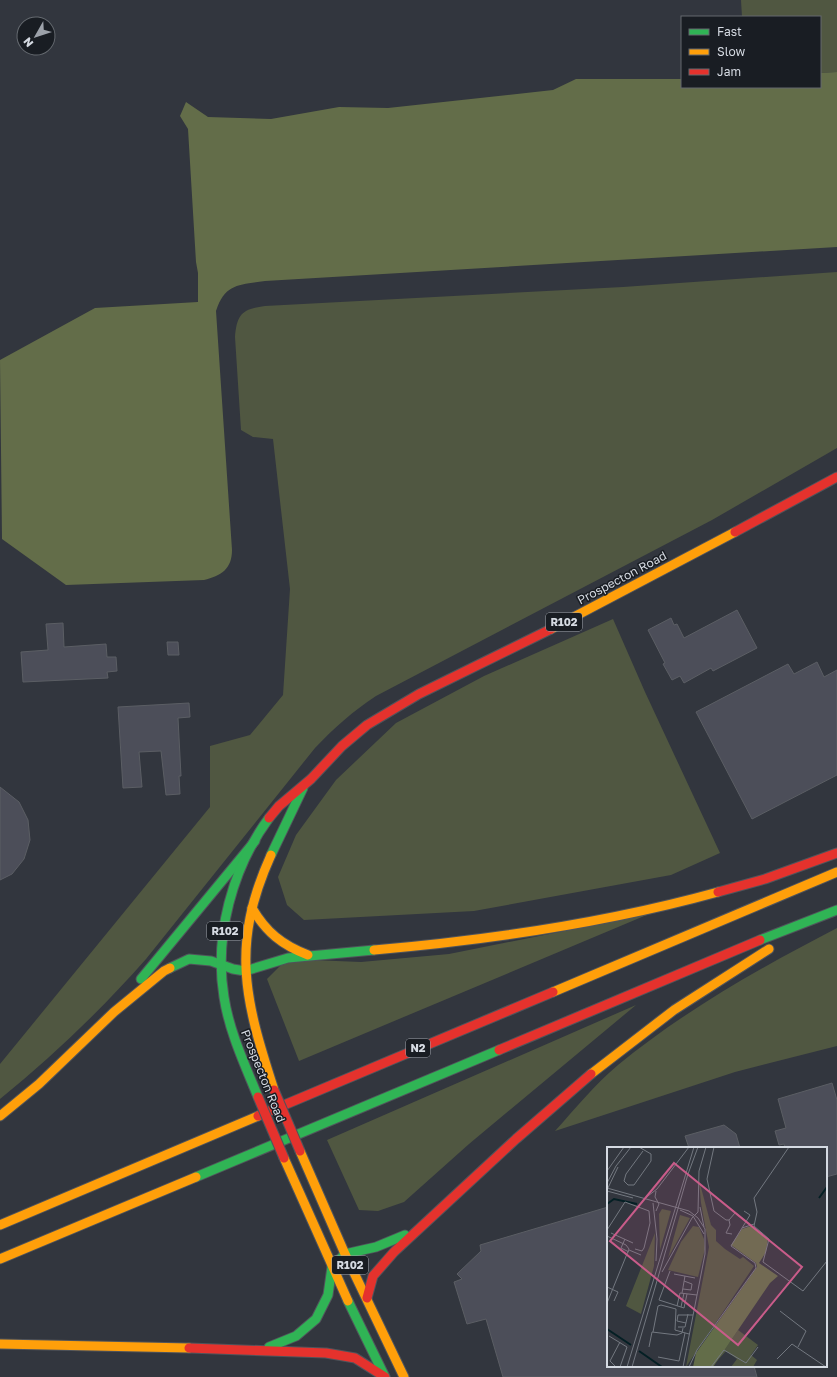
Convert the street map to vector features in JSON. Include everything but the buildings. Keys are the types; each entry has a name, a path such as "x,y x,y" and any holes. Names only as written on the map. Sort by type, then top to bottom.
{"main road":[{"name":"Prospecton Road","path":"385,1377 332,1267 284,1158 258,1097 230,1023 225,1000 221,964 229,904 239,875 255,841 271,815 305,784 335,752 355,734 414,697 617,595 837,477"},
{"name":"Prospecton Road","path":"305,784 270,858 252,908 245,971 257,1036 274,1090 345,1254 404,1377"},
{"path":"114,1012 255,841"},
{"path":"0,1116 39,1084 114,1012 164,971 190,959 200,959 245,971 256,969 288,958 308,955 432,945 558,927 675,904 765,879 837,853"},
{"name":"N2","path":"0,1225 837,872"},
{"path":"252,908 260,922 277,941 286,947 308,955"},
{"path":"0,1259 837,910"},
{"path":"367,1298 369,1286 376,1270 577,1085 644,1031 722,978 823,915"},
{"path":"256,1350 282,1344 300,1336 316,1320 331,1290 332,1267 345,1254 376,1247 418,1230"},
{"path":"0,1344 326,1353 355,1358 385,1377"}],"green space":[{"path":"741,0 837,0 837,72 821,73 821,16 742,16"},
{"path":"837,72 837,247 265,281 248,283 234,287 224,295 216,311 232,550 228,567 220,574 204,580 66,585 2,539 0,360 95,308 198,302 198,273 196,262 188,129 180,116 186,102 208,117 271,119 339,107 388,108 553,90 576,79 681,79 681,88 821,88 821,73"},
{"path":"837,272 837,448 712,520 376,696 359,708 315,748 146,959 129,978 76,1032 0,1099 0,1064 210,807 210,746 250,735 283,695 290,589 273,439 253,437 241,430 235,337 237,323 242,314 251,309 265,306 623,287"},
{"path":"613,619 645,692 720,853 671,875 474,911 304,920 287,905 278,877 296,835 336,780 396,723 484,676"},
{"path":"649,914 299,1061 267,979 287,959 361,962 449,954"},
{"path":"837,928 837,1046 735,1072 555,1131 601,1080 643,1045 696,1008 752,974"},
{"path":"636,1005 469,1144 404,1202 378,1211 359,1210 327,1140"}],"traffic: fast":[{"path":"271,855 303,788"},
{"path":"258,1097 238,1048 226,1010 222,974 222,950 224,927 229,903 236,881 245,858 269,818"},
{"path":"141,979 255,841"},
{"path":"760,940 837,910"},
{"path":"170,968 189,959 211,961 233,969 245,971 288,958 374,950"},
{"path":"196,1177 499,1050"},
{"path":"269,1347 296,1336 316,1319 328,1295 332,1267 345,1254 376,1247 405,1235"},
{"path":"348,1301 385,1377"}],"traffic: slow":[{"path":"551,629 735,532"},
{"path":"271,855 258,888 250,917 246,946 246,973 249,1000 274,1090"},
{"path":"553,992 837,872"},
{"path":"374,950 461,941 548,929 633,913 718,892"},
{"path":"252,908 263,924 276,937 290,947 308,955"},
{"path":"591,1074 674,1010 769,949"},
{"path":"0,1116 39,1084 114,1012 164,971 170,968"},
{"path":"0,1225 258,1116"},
{"path":"300,1151 345,1254 404,1377"},
{"path":"284,1158 348,1301"},
{"path":"0,1259 196,1177"},
{"path":"0,1344 189,1348"}],"traffic: jam":[{"path":"735,532 837,477"},
{"path":"269,818 279,806 311,779 342,746 367,725 419,694 551,629"},
{"path":"718,892 765,879 837,853"},
{"path":"499,1050 760,940"},
{"path":"258,1116 553,992"},
{"path":"367,1298 373,1276 394,1252 516,1139 591,1074"},
{"path":"274,1090 300,1151"},
{"path":"258,1097 284,1158"},
{"path":"189,1348 326,1353 355,1358 385,1377"}]}
